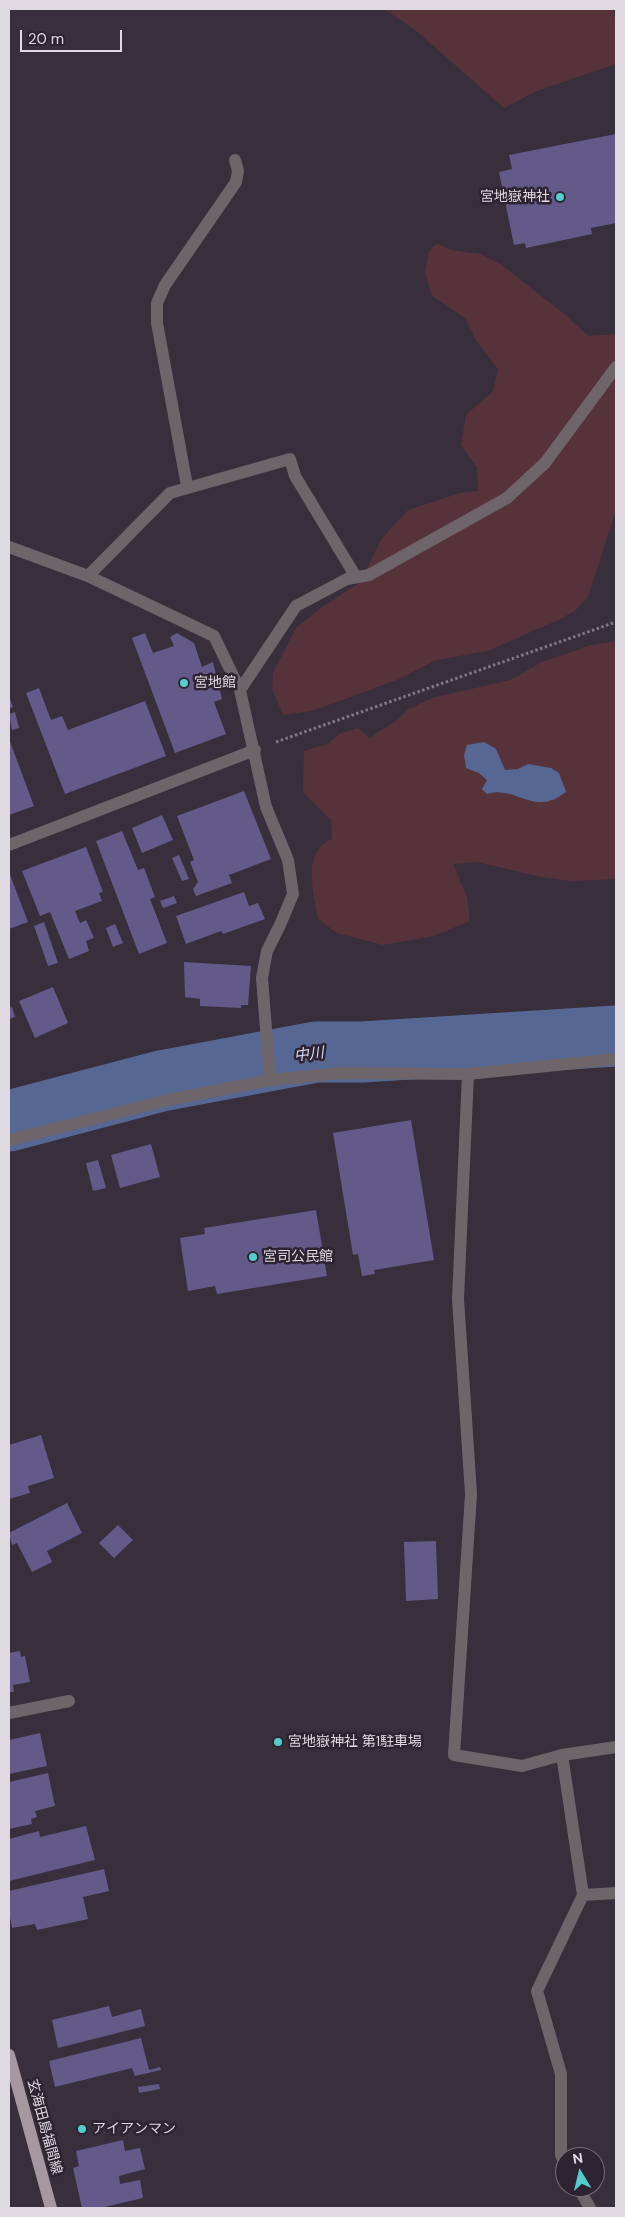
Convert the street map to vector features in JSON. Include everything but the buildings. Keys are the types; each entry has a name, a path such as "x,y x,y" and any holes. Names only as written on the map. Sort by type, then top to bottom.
{"main road":[{"name":"玄海田島福間線","path":"9,2055 51,2208"}],"street":[{"path":"187,486 157,323 157,303 165,284 236,182 238,171 236,160"},
{"path":"240,690 296,606 347,580 369,575 507,498 545,463 616,367"},
{"path":"88,576 170,493 187,486 290,458 295,476 356,577"},
{"path":"9,547 88,576 214,636 240,690 255,750 266,808 288,860 293,894 267,950 262,978 270,1080"},
{"path":"9,844 255,750"},
{"path":"9,1140 168,1100 270,1080 343,1074 468,1074 616,1059"},
{"path":"468,1074 458,1299 471,1494 454,1755 522,1766 562,1756 616,1747"},
{"path":"9,1713 70,1701"},
{"path":"560,2147 561,2074 537,1991 583,1895 562,1756"},
{"path":"583,1895 616,1893"},
{"path":"584,2197 590,2208"}],"path":[{"path":"255,750 616,622"}],"shaded area":[{"path":"384,9 613,9 616,23 616,64 537,91 504,108 414,29"},
{"path":"437,243 450,250 480,254 502,265 589,336 616,334 616,510 588,597 575,611 488,651 436,660 397,680 312,711 283,715 272,689 273,673 296,628 322,607 359,583 382,538 408,510 460,493 478,491 477,468 461,445 466,415 493,391 498,369 477,342 465,318 432,296 425,272 429,251"},
{"path":"616,641 616,879 572,881 542,877 477,862 453,864 467,897 470,921 434,936 383,945 337,933 318,919 312,885 313,863 316,853 322,845 332,839 331,820 303,793 304,751 329,743 339,734 358,728 370,738 398,719 407,710 432,698 510,680 540,663 591,645"}],"water":[{"path":"484,742 496,749 505,770 518,769 528,764 551,768 559,773 566,792 544,802 536,802 504,793 487,794 482,789 487,780 479,773 466,768 464,755 467,745"}],"waterway":[{"name":"中川","path":"9,1121 161,1081 316,1052 362,1052 616,1036"}],"place":[{"name":"宮地嶽神社","path":"560,197"},
{"name":"宮地館","path":"184,683"},
{"name":"宮司公民館","path":"253,1257"},
{"name":"宮地嶽神社 第1駐車場","path":"278,1742"},
{"name":"アイアンマン","path":"82,2129"}]}
